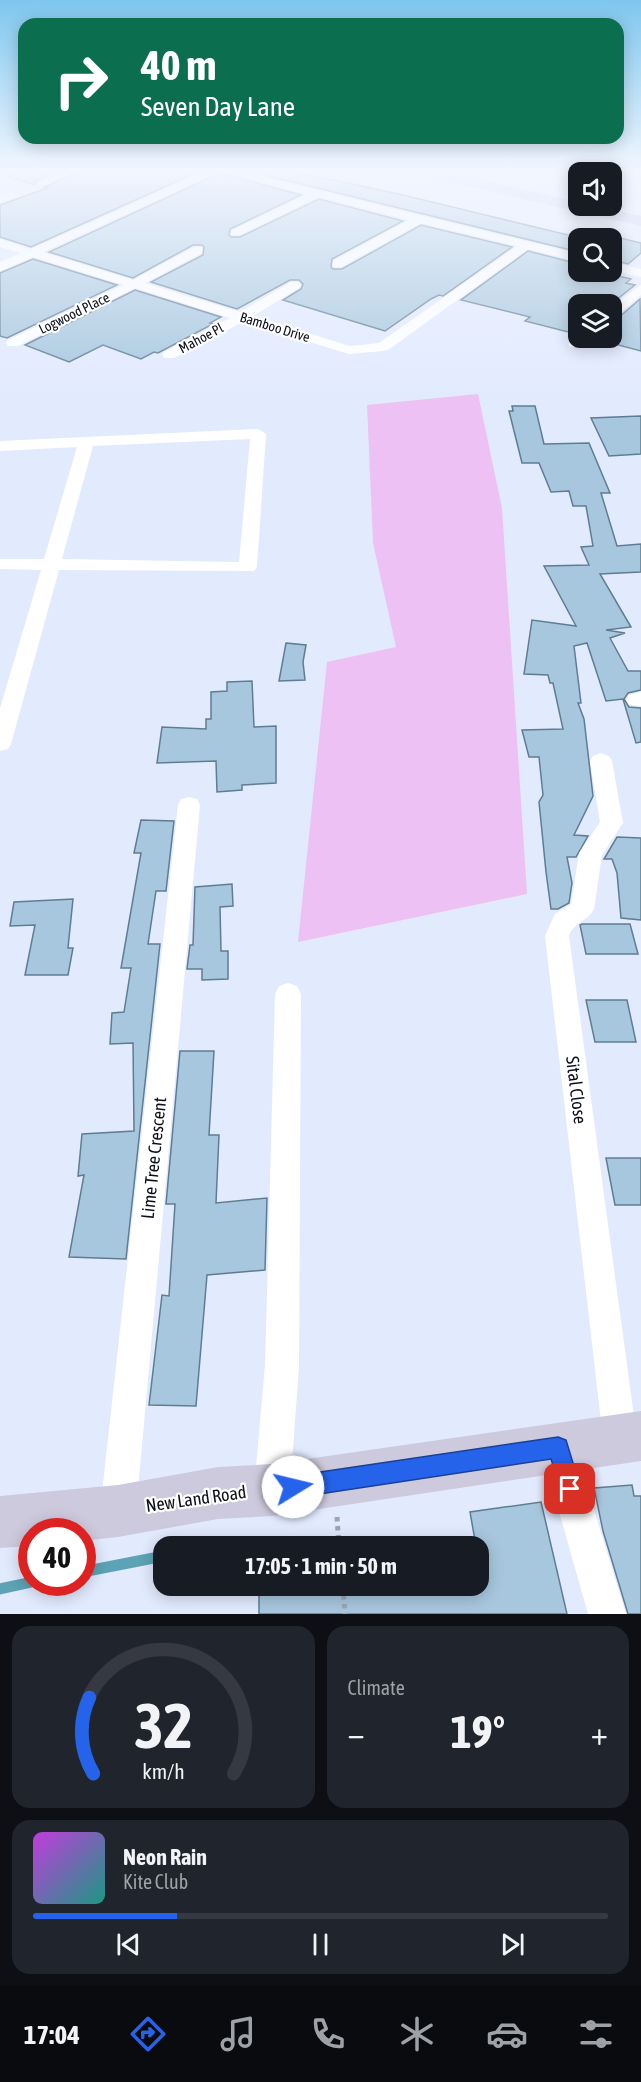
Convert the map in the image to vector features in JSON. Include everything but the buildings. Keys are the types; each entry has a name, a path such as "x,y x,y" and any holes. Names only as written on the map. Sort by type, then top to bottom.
{"street":[{"name":"Bamboo Drive","path":"11,246 349,350 383,347 524,246"},
{"path":"0,267 47,246"},
{"path":"337,264 369,246"},
{"path":"531,246 568,255"},
{"name":"Logwood Place","path":"13,343 198,250"},
{"path":"622,268 641,273"},
{"name":"Mahoe Pl","path":"169,355 242,317 296,285"},
{"path":"622,305 641,289"},
{"path":"0,446 258,434 248,567 0,564"},
{"path":"0,744 87,441"},
{"name":"Sital Close","path":"601,761 612,823 591,853 582,909 560,924 557,936 630,1438"},
{"name":"Lime Tree Crescent","path":"118,1511 189,805"},
{"path":"272,1490 282,1366 288,994"},
{"name":"New Land Road","path":"0,1522 118,1511 218,1493 272,1490 630,1438"},
{"path":"558,1448 607,1614"}],"path":[{"path":"344,1596 345,1614"}],"shaded area":[{"path":"478,394 502,508 527,894 298,942 327,662 396,647 373,543 367,405"}],"waterway":[{"path":"96,1569 153,1558"},
{"path":"0,1589 18,1585"}],"route":[{"path":"293,1487 558,1448 570,1489"}]}
